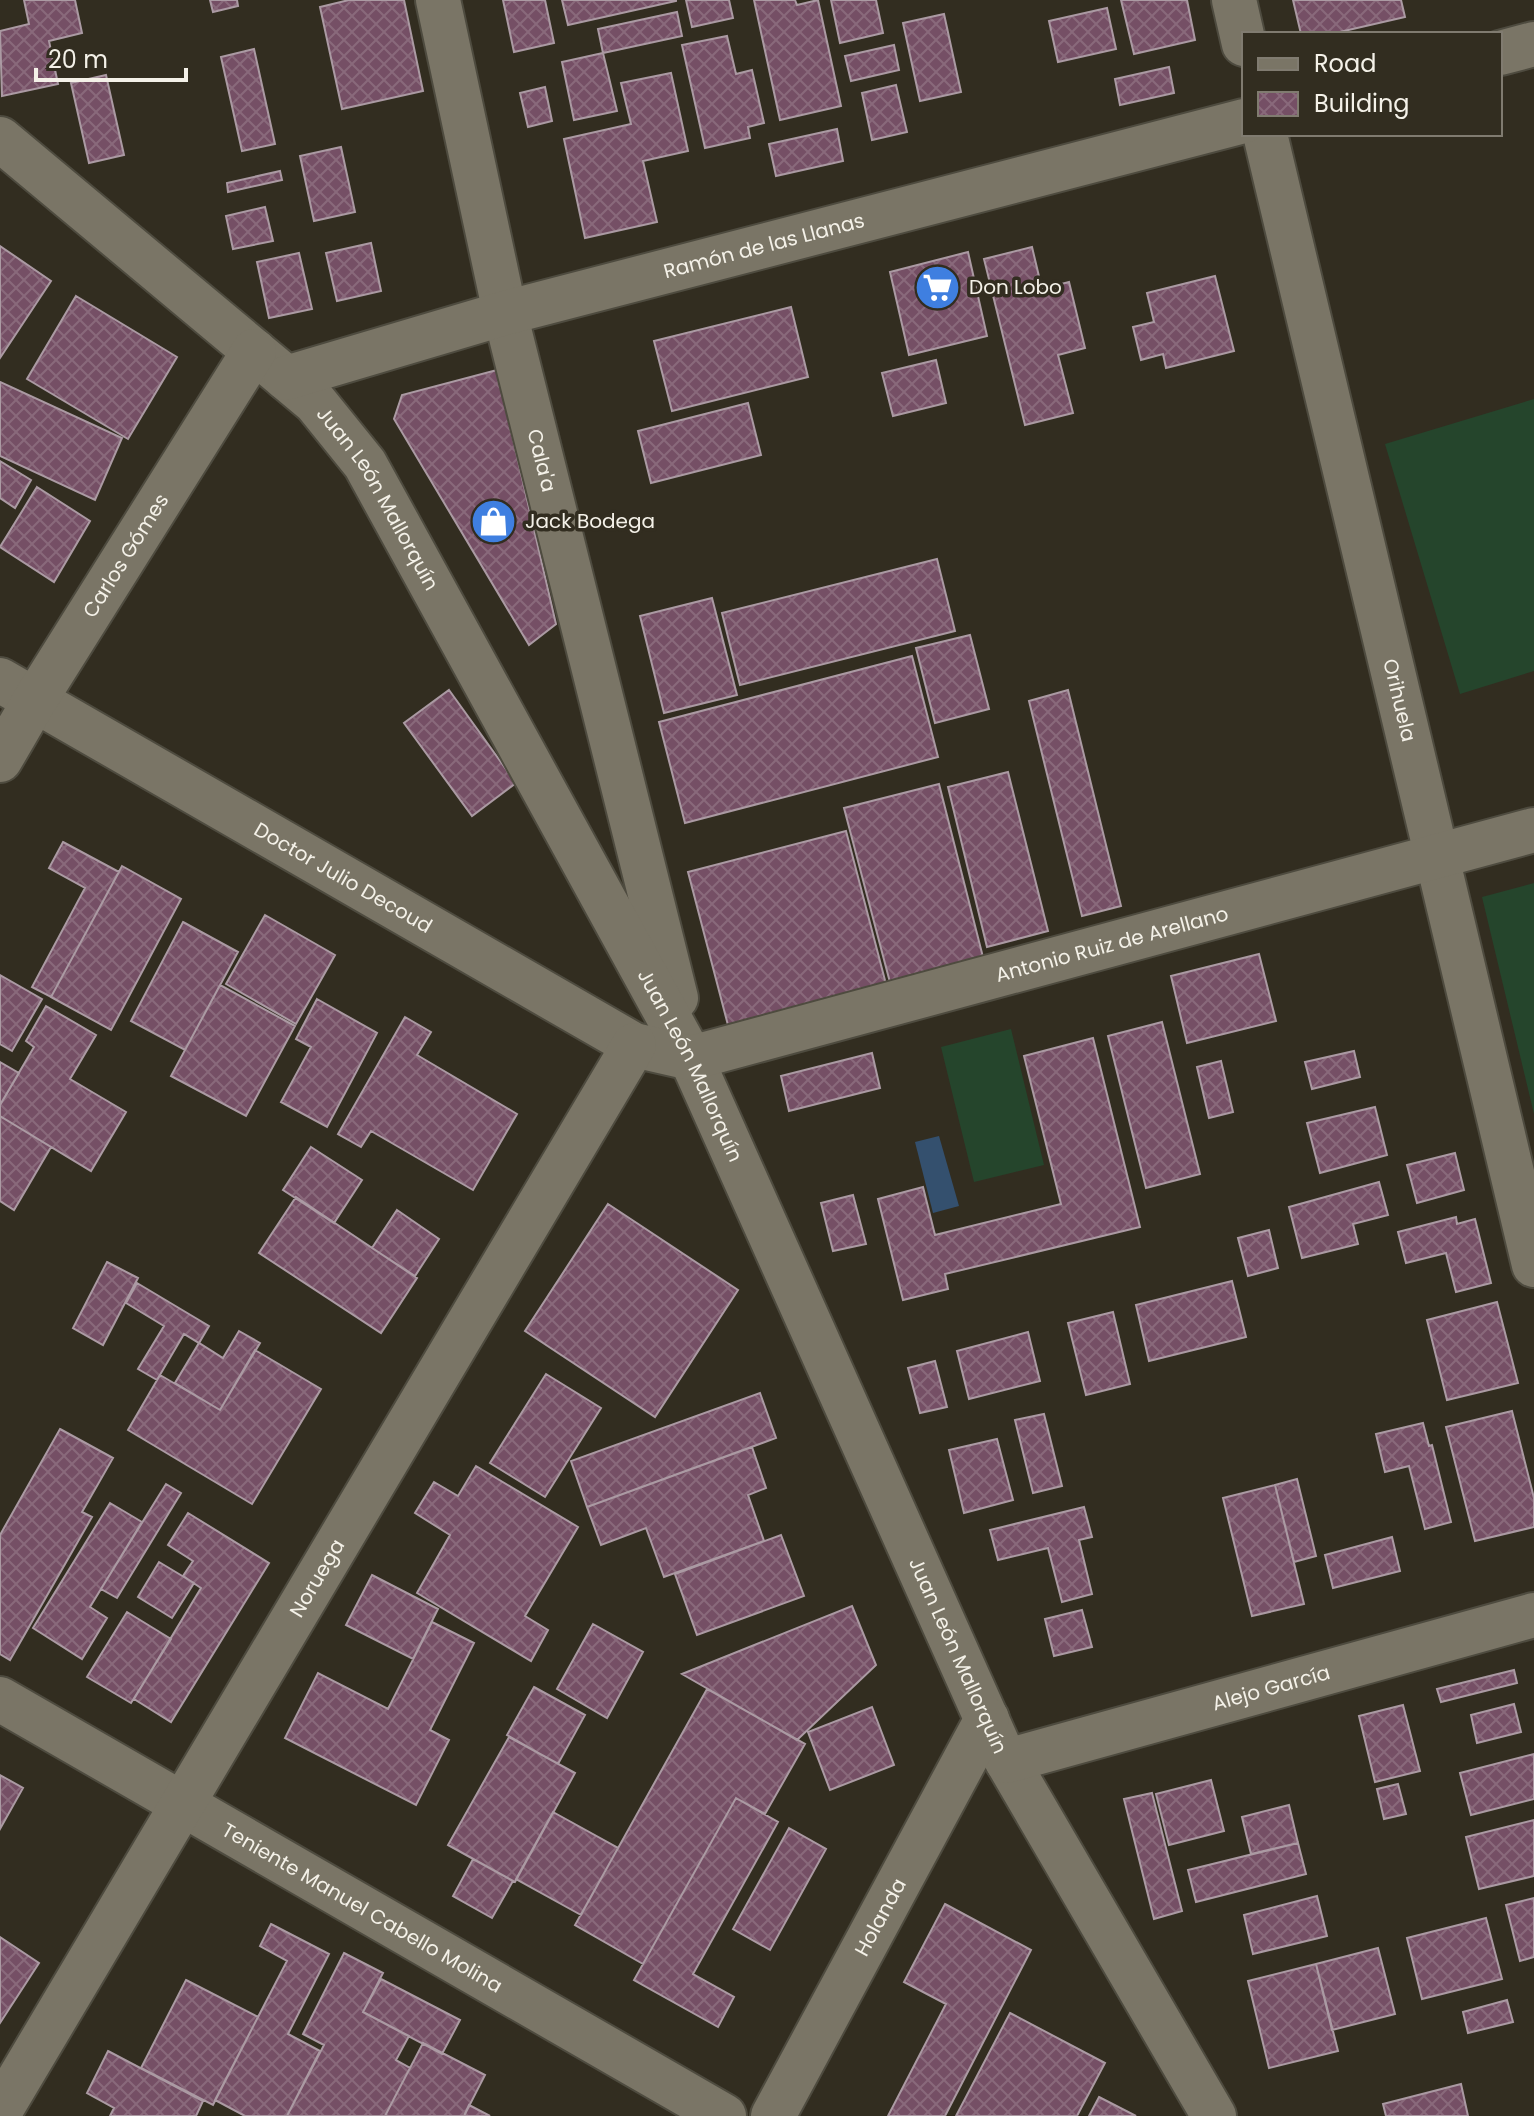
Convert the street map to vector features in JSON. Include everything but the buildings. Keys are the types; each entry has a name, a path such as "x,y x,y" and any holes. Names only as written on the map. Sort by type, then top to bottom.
{"street":[{"name":"Cala'a","path":"438,0 505,313 691,1058"},
{"path":"1234,0 1242,35"},
{"path":"1502,52 1534,44"},
{"name":"Ramón de las Llanas","path":"270,365 505,313 1242,122"},
{"name":"Orihuela","path":"1265,136 1534,1265"},
{"name":"Juan León Mallorquín","path":"0,139 315,402 365,464 691,1058 1007,1761 1214,2116"},
{"name":"Carlos Gómes","path":"0,760 17,690 270,365"},
{"name":"Doctor Julio Decoud","path":"17,690 634,1045 691,1058"},
{"name":"Antonio Ruiz de Arellano","path":"691,1058 1534,830"},
{"name":"Noruega","path":"0,2111 634,1045"},
{"name":"Alejo García","path":"1007,1761 1534,1615"},
{"name":"Teniente Manuel Cabello Molina","path":"0,1699 724,2116"},
{"name":"Holanda","path":"773,2116 987,1719"}],"green space":[{"path":"1534,399 1534,671 1460,694 1385,444"},
{"path":"1534,883 1534,1114 1482,897"},
{"path":"1011,1029 1044,1165 974,1182 941,1047"}],"water":[{"path":"939,1136 959,1206 933,1213 915,1142"}],"place":[{"name":"Don Lobo","path":"938,287"},
{"name":"Jack Bodega","path":"494,521"}]}
